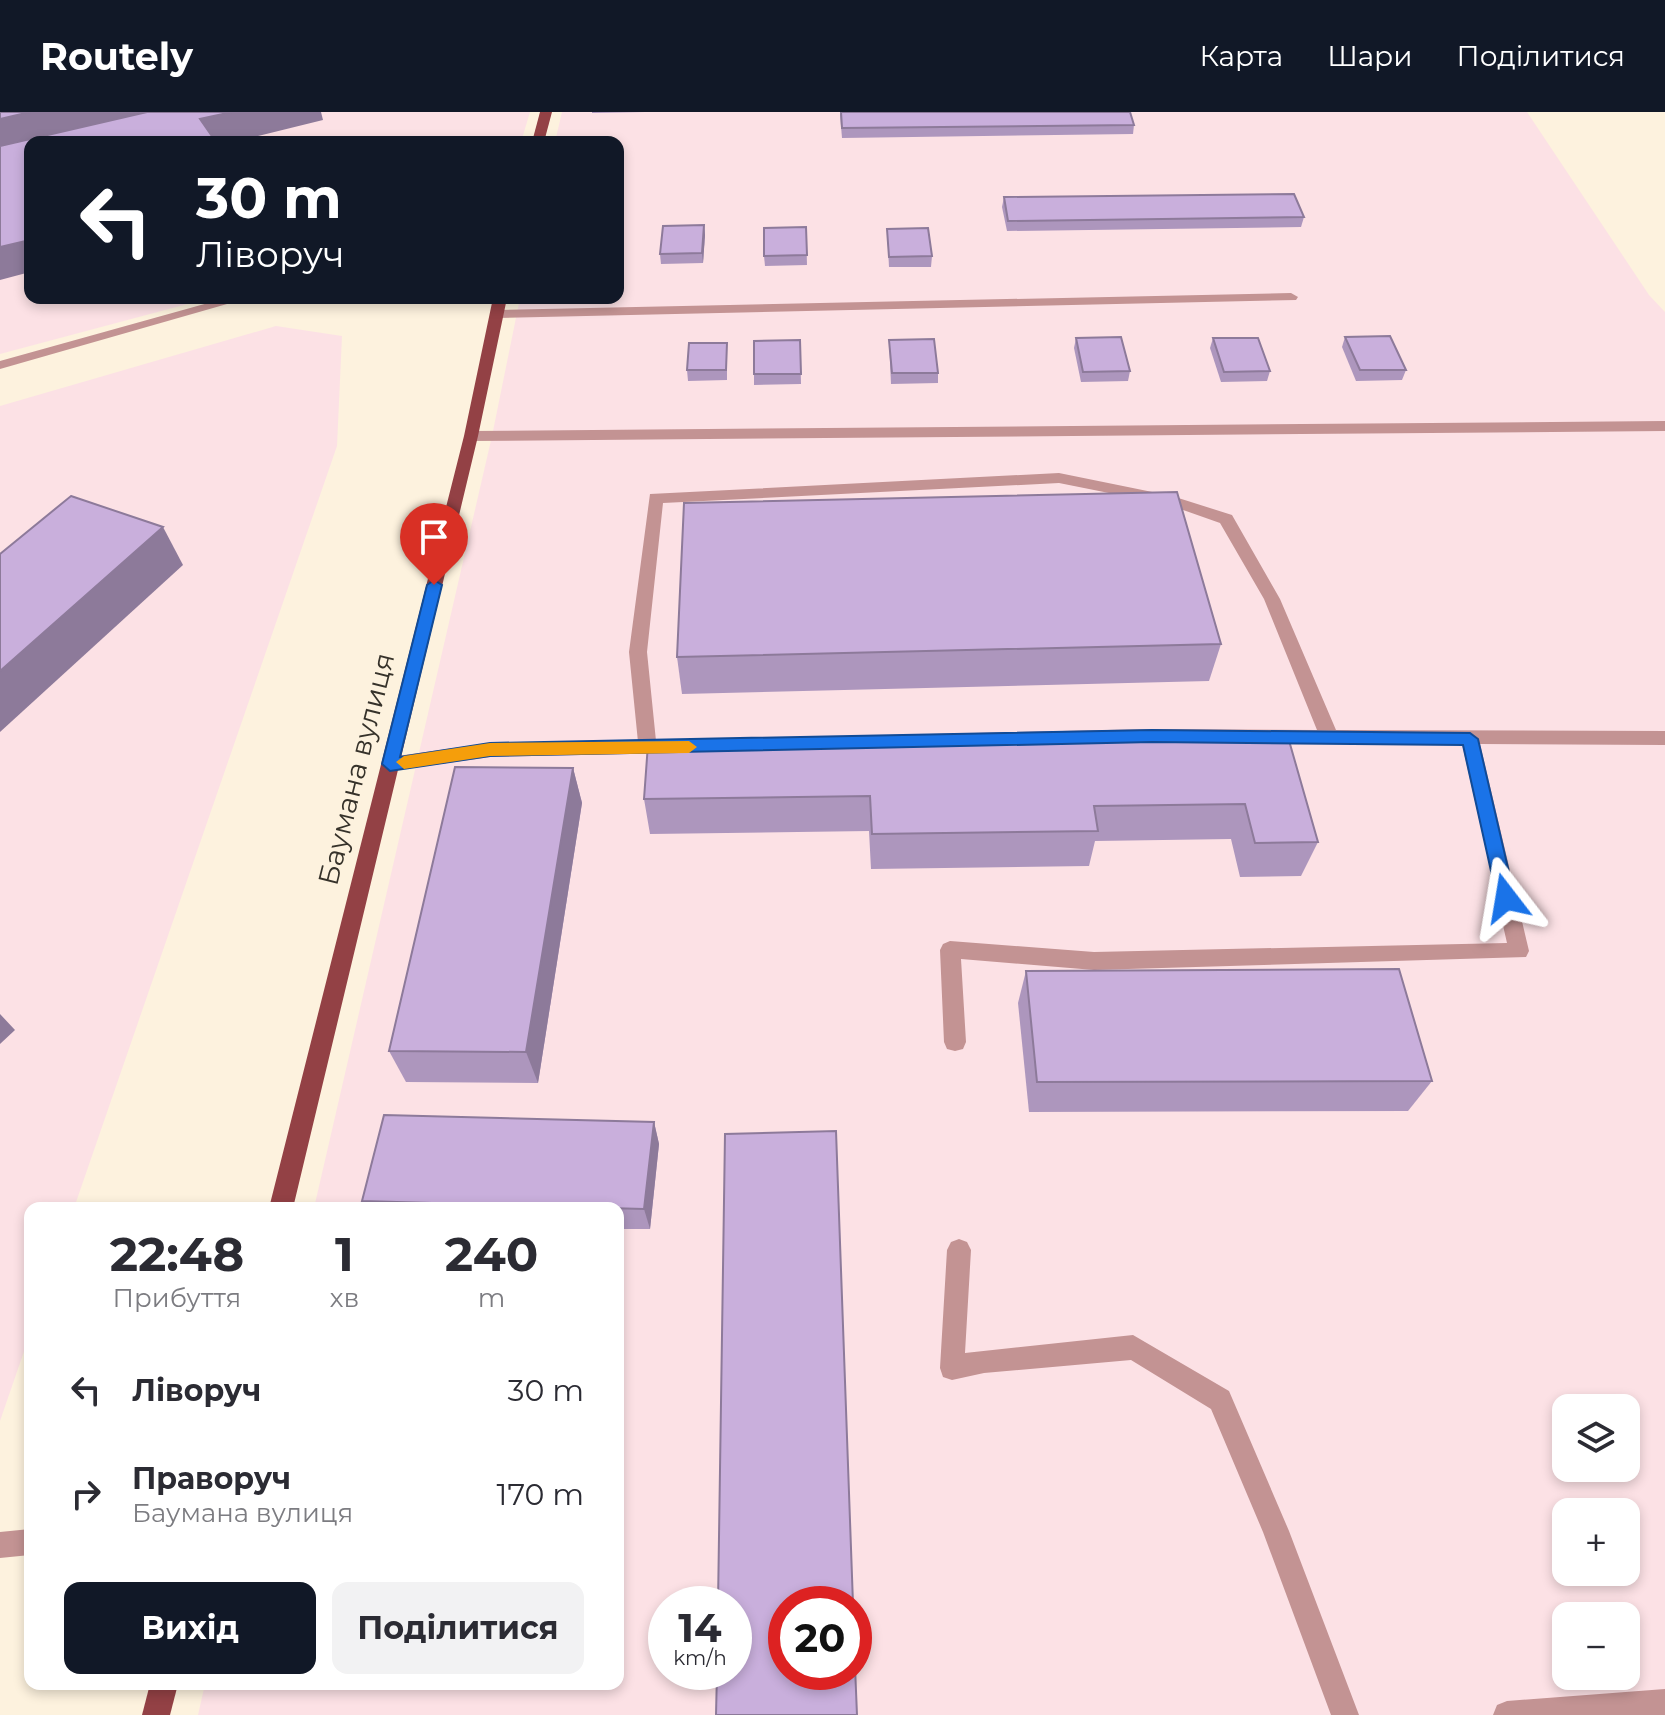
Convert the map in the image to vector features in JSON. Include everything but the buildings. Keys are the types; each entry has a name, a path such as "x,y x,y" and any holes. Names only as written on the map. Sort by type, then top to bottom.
{"main road":[{"path":"540,136 546,112"},
{"name":"Баумана вулиця","path":"282,1202 471,436 499,306"},
{"path":"156,1715 162,1690"}],"street":[{"path":"499,306 1291,297"},
{"path":"0,365 219,304"},
{"path":"471,436 1665,426"},
{"path":"648,748 638,652 656,498 1059,478 1172,501 1226,519 1272,599 1329,736"},
{"path":"833,743 1152,736 1665,738"},
{"path":"955,1042 950,950 1094,961 1519,951 1470,739"},
{"path":"390,764 490,750 694,747"},
{"path":"959,1250 952,1368 984,1361 1133,1347 1220,1400 1276,1531 1345,1715"},
{"path":"0,1545 24,1543"},
{"path":"1507,1715 1665,1703"}],"shaded area":[{"path":"0,112 530,112 523,136 24,136 24,304 188,304 0,354"},
{"path":"562,112 1527,112 1649,295 1665,312 1665,1715 198,1715 204,1690 624,1690 624,1202 315,1202 492,436 519,304 624,304 624,136 556,136"},
{"path":"276,326 342,336 337,446 76,1202 24,1202 24,1351 0,1421 0,406"}],"slow traffic":[{"path":"404,762 490,750 689,747"}],"route":[{"path":"434,585 390,764 490,750 1152,736 1310,735 1470,739 1506,898"}]}
